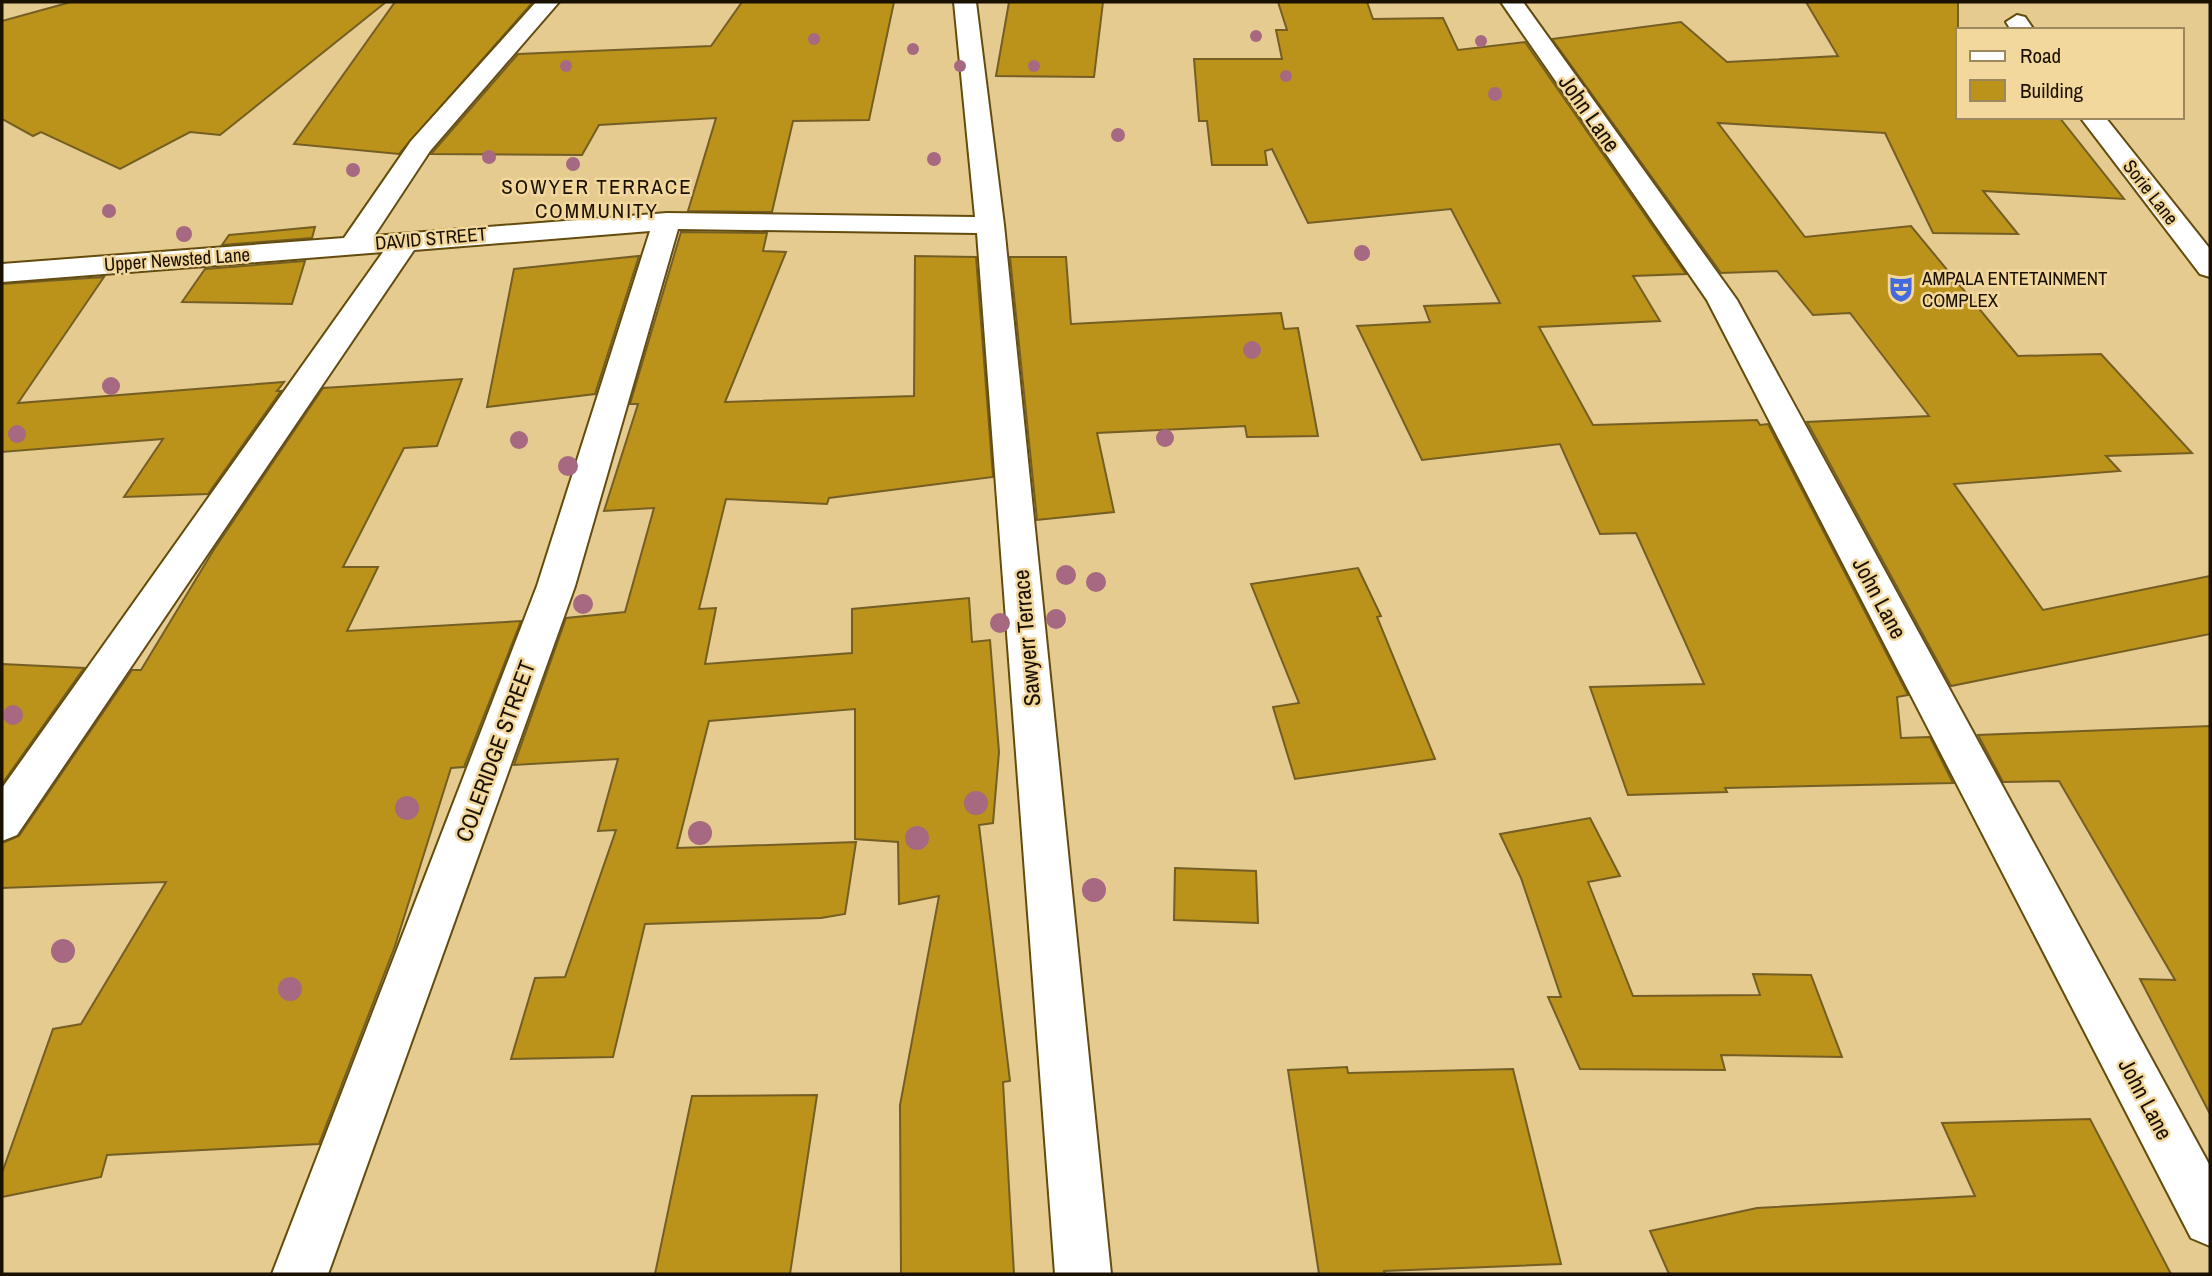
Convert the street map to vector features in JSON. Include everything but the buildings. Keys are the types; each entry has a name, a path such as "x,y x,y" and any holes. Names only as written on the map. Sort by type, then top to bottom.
{"street":[{"name":"DAVID STREET","path":"353,246 420,146 548,2"},
{"name":"Sawyerr Terrace","path":"965,2 990,225 1083,1274"},
{"name":"John Lane","path":"1512,2 1722,300 2210,1219"},
{"name":"Sorie Lane","path":"2094,119 2210,268"},
{"name":"DAVID STREET","path":"353,246 667,220 990,225"},
{"name":"COLERIDGE STREET","path":"300,1274 556,586 667,220"},
{"path":"2,822 406,240"},
{"name":"Upper Newsted Lane","path":"2,273 353,246"}],"place":[{"name":"AMPALA ENTETAINMENT COMPLEX","path":"1901,289"}],"district":[{"name":"SOWYER TERRACE COMMUNITY","path":"597,198"}]}
